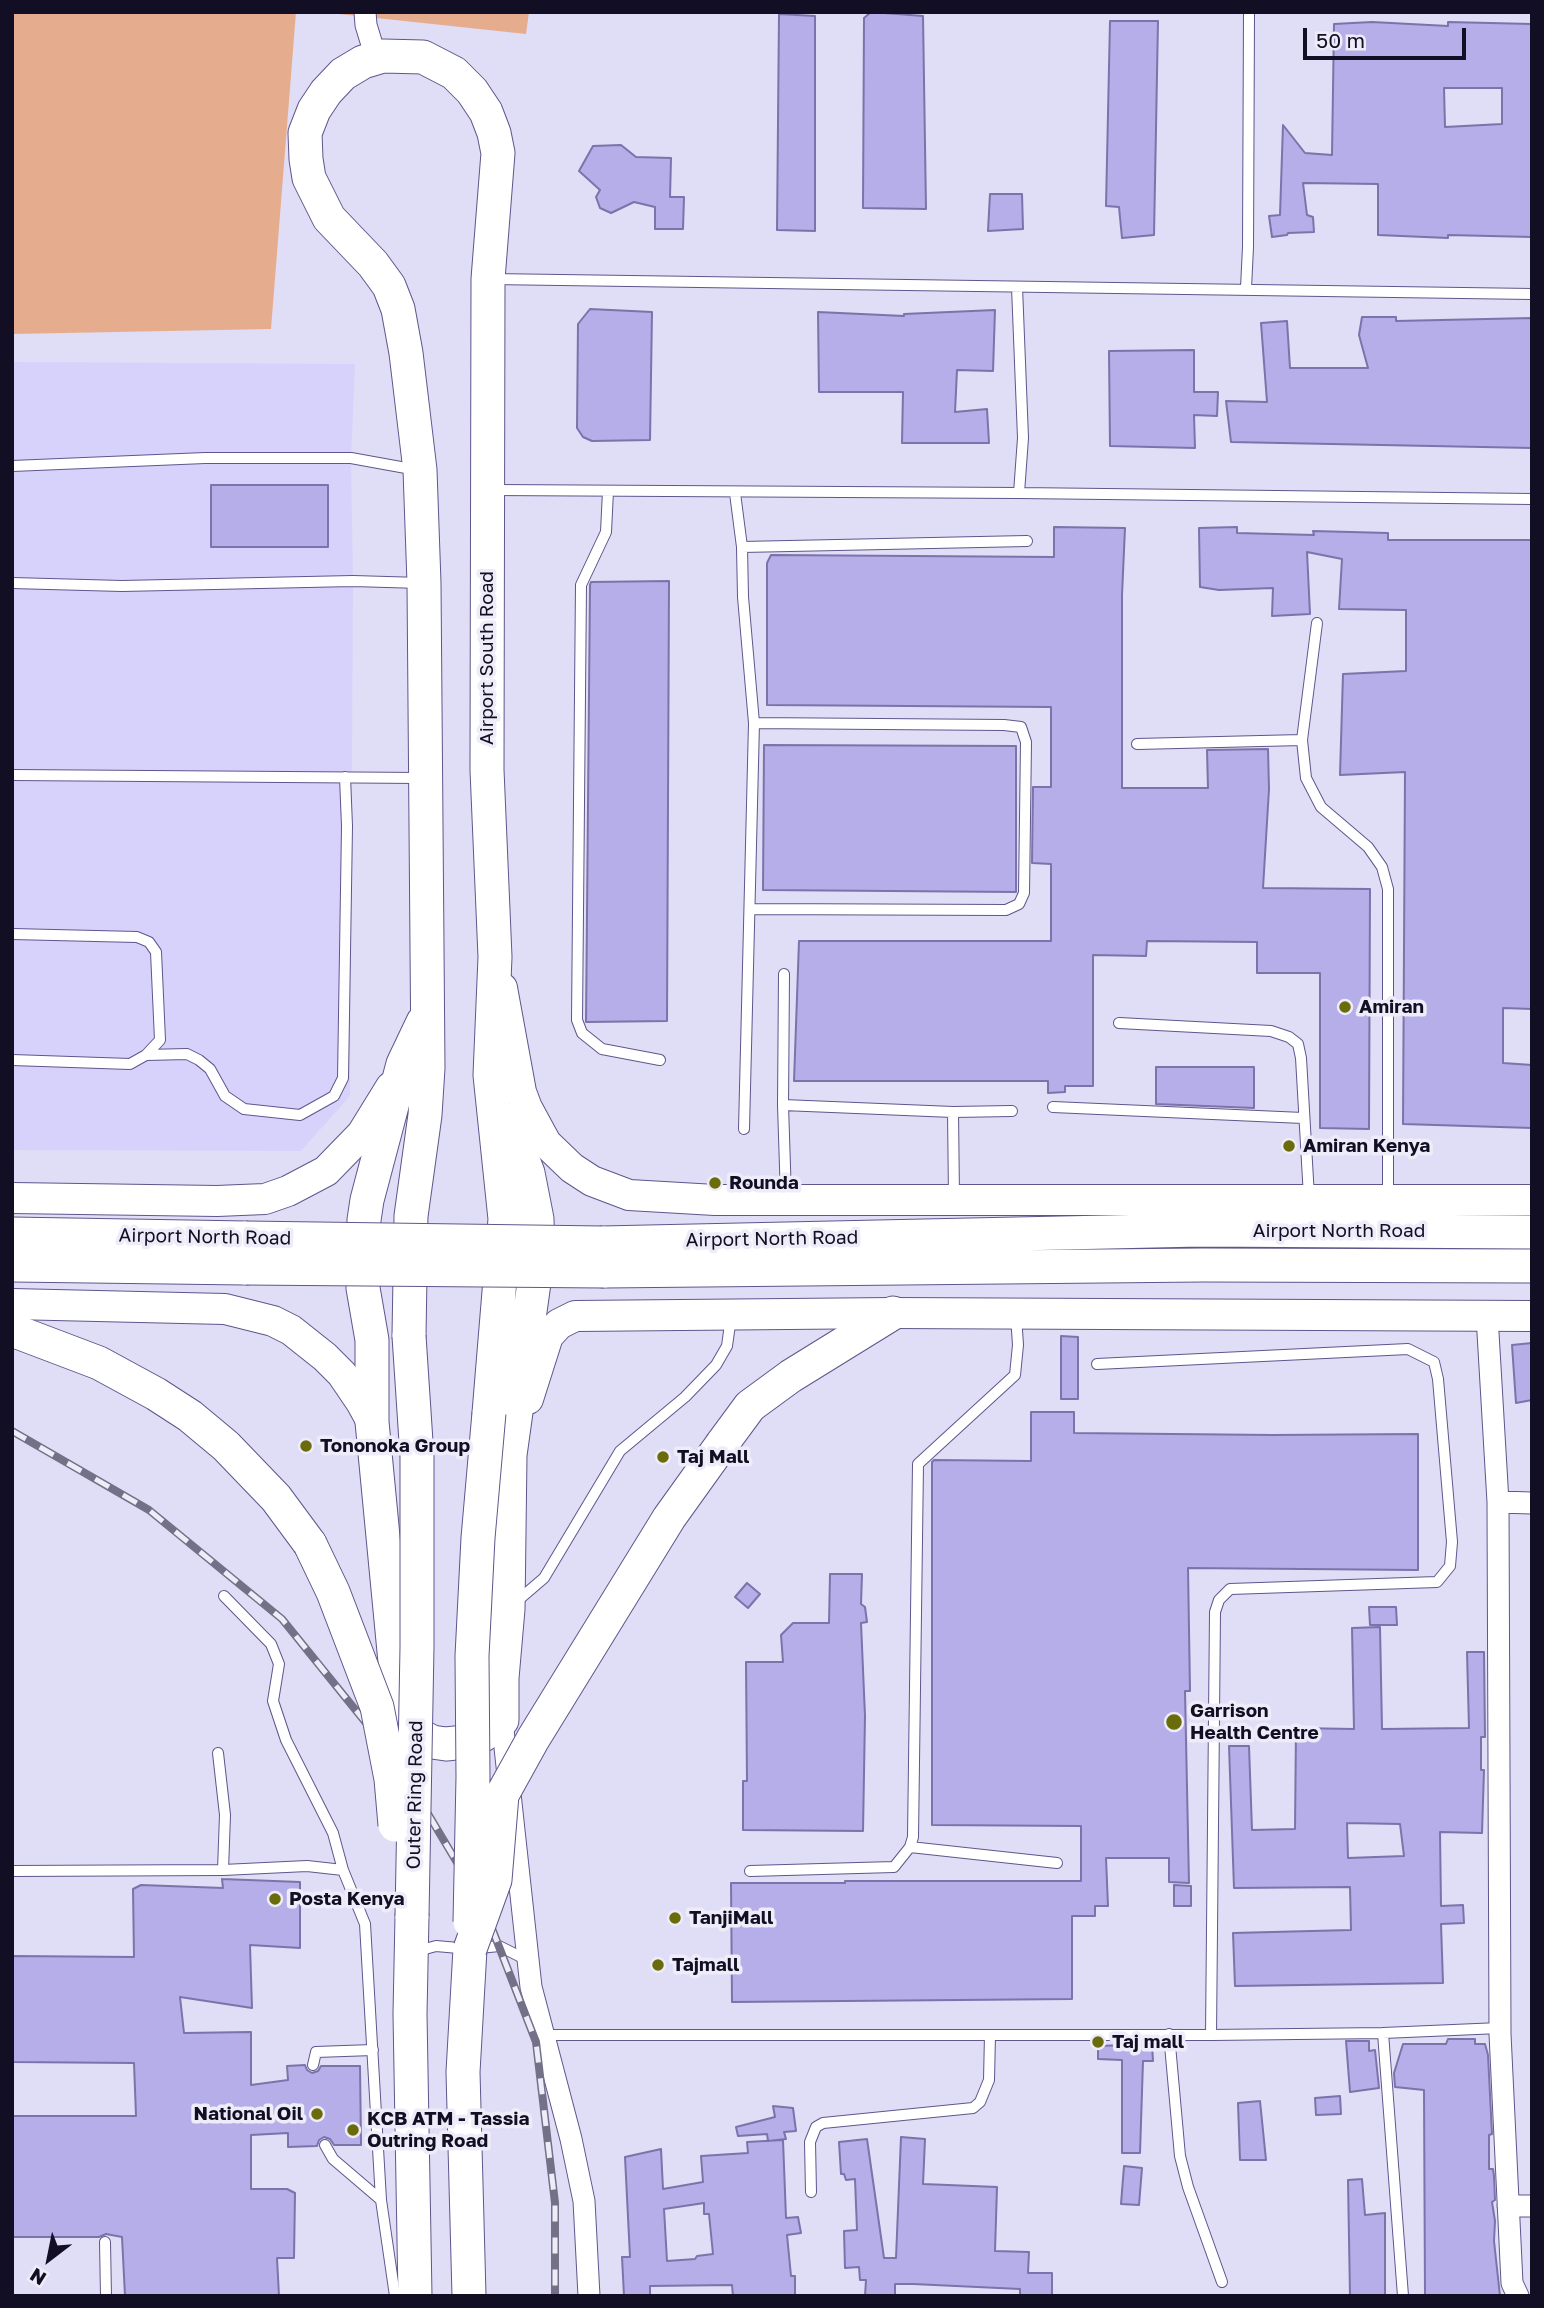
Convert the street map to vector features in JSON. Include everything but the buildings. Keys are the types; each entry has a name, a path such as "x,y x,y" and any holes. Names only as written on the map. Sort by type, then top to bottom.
{"main road":[{"name":"Airport South Road","path":"390,57 423,57 454,73 472,91 490,122 498,153 488,279 487,770 495,957 490,1075 505,1219 478,1538 472,1656 470,1949"},
{"path":"390,57 363,62 343,74 314,110 305,133 306,159 314,189 329,218 373,264 389,286 398,309 420,470 424,583 427,1014 403,1064 364,1220 363,1288 372,1340 372,1422 400,1714 421,1736 432,1742 446,1744 465,1742 484,1735 502,1720 502,1678 508,1609 510,1455 538,1254 537,1219 528,1173 490,1075"},
{"name":"Airport North Road","path":"495,957 521,1092 546,1143 572,1168 592,1181 629,1195 715,1200 1532,1200"},
{"name":"Outer Ring Road","path":"415,2296 410,2014 417,1647 417,1457 409,1336 411,1216 425,1115 427,1014"},
{"name":"Airport North Road","path":"12,1198 217,1201 265,1199 288,1191 326,1171 346,1153 378,1111 403,1064"},
{"name":"Airport North Road","path":"12,1234 602,1243 1200,1230 1532,1232"},
{"name":"Airport North Road","path":"12,1265 604,1271 1202,1265 1532,1266"},
{"path":"12,1304 225,1309 273,1321 309,1343 342,1374 372,1422"},
{"path":"510,1455 548,1336 559,1324 575,1316 893,1313 1532,1316"},
{"path":"469,2296 463,2072 470,1949 495,1880 502,1795 533,1738 669,1518 750,1406 791,1376 893,1313"},
{"path":"12,1330 99,1363 190,1416 226,1446 276,1498 310,1544 377,1707 391,1779 398,1862 412,1916"}],"street":[{"path":"365,12 366,24 390,57"},
{"path":"1487,1316 1498,1502 1500,2028 1512,2283 1518,2296"},
{"path":"1498,1502 1532,1503"},
{"path":"502,1720 531,1987 571,2139 583,2201 589,2296"},
{"path":"1508,2206 1532,2206"}],"lane":[{"path":"1246,288 1249,12"},
{"path":"488,279 1532,294"},
{"path":"1017,287 1023,438 1019,493"},
{"path":"12,466 205,458 351,458 420,470"},
{"path":"486,489 1532,499"},
{"path":"608,491 606,532 581,585 577,1020 582,1033 602,1049 660,1060"},
{"path":"735,493 742,547 743,597 754,723 744,1129"},
{"path":"742,547 1027,541"},
{"path":"12,583 122,586 353,581 424,583"},
{"path":"1317,623 1302,740 1306,778 1321,807 1368,847 1382,867 1388,889 1388,1200"},
{"path":"751,909 1006,910 1019,904 1024,893 1026,742 1021,727 754,723"},
{"path":"1137,744 1302,740"},
{"path":"12,775 424,778"},
{"path":"146,1055 187,1054 199,1060 210,1069 225,1096 244,1109 300,1115 334,1096 343,1078 347,826 345,777"},
{"path":"12,934 136,937 149,942 156,952 160,1041 146,1055 130,1064 12,1060"},
{"path":"784,974 783,1105 786,1200"},
{"path":"1119,1023 1271,1031 1289,1037 1298,1044 1309,1200"},
{"path":"783,1105 953,1112 1012,1111"},
{"path":"1053,1107 1303,1118"},
{"path":"953,1112 954,1200"},
{"path":"508,1609 544,1578 620,1451 685,1396 716,1365 727,1346 732,1314"},
{"path":"750,1871 894,1867 910,1847 913,1837 918,1464 1015,1375 1018,1345 1016,1314"},
{"path":"1097,1364 1408,1349 1434,1362 1438,1379 1452,1542 1450,1566 1437,1582 1230,1589 1219,1600 1215,1612 1211,2035"},
{"path":"224,1596 271,1644 279,1664 273,1701 286,1740 334,1833 343,1870 365,1924 381,2200 395,2296"},
{"path":"218,1753 225,1815 223,1870"},
{"path":"910,1847 1057,1863"},
{"path":"12,1871 223,1870 307,1866 343,1870"},
{"path":"411,1952 436,1945 470,1949 499,1946 529,1961"},
{"path":"544,2035 1211,2035 1383,2033 1500,2028"},
{"path":"1383,2033 1403,2296"},
{"path":"1169,2034 1180,2156 1188,2187 1222,2283"},
{"path":"811,2192 810,2141 816,2127 823,2123 973,2109 980,2102 989,2080 990,2035"},
{"path":"313,2065 316,2052 373,2050"},
{"path":"325,2145 333,2159 381,2200"},
{"path":"105,2242 106,2296"}],"shaded area":[{"path":"12,12 296,12 271,329 12,334"},
{"path":"320,12 529,12 526,34"},
{"path":"12,362 355,364 351,458 353,581 350,1096 301,1151 12,1150"}],"railway":[{"path":"12,1431 149,1510 282,1619 396,1760 484,1908 536,2042 555,2203 555,2296"}],"place":[{"name":"Amiran","path":"1345,1007"},
{"name":"Amiran Kenya","path":"1289,1146"},
{"name":"Rounda","path":"715,1183"},
{"name":"Tononoka Group","path":"306,1446"},
{"name":"Taj Mall","path":"663,1457"},
{"name":"Garrison Health Centre","path":"1174,1722"},
{"name":"Posta Kenya","path":"275,1899"},
{"name":"TanjiMall","path":"675,1918"},
{"name":"Tajmall","path":"658,1965"},
{"name":"Taj mall","path":"1098,2042"},
{"name":"National Oil","path":"317,2114"},
{"name":"KCB ATM - Tassia Outring Road","path":"353,2130"}]}
